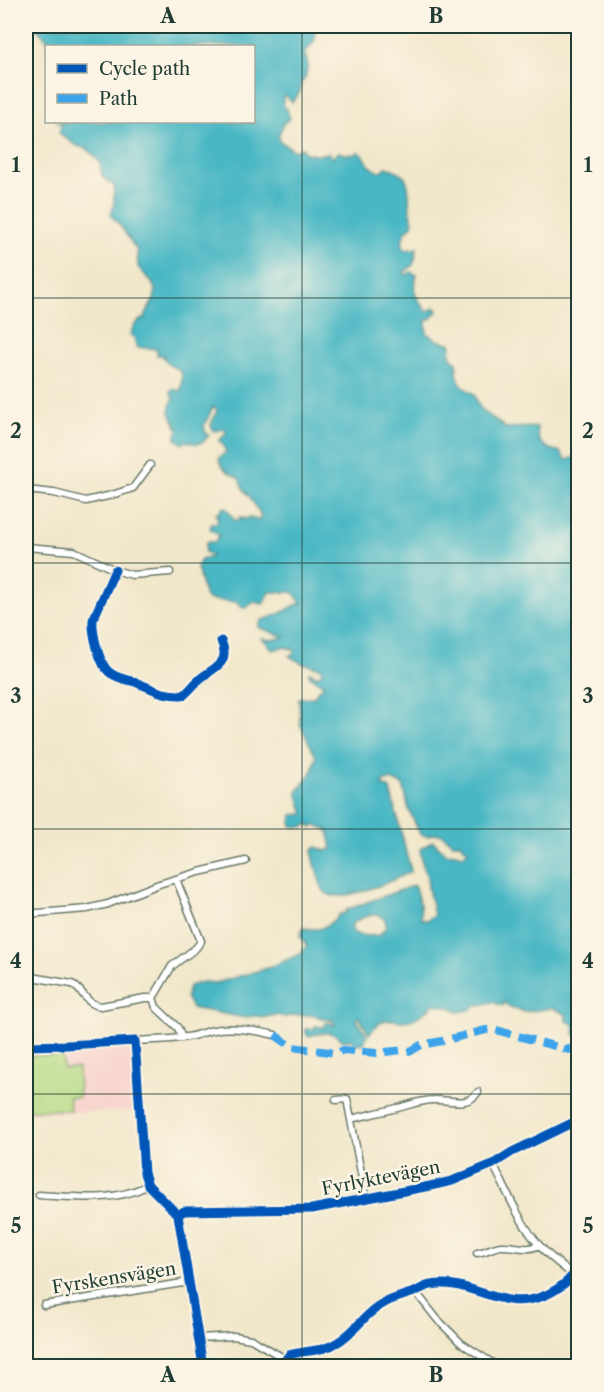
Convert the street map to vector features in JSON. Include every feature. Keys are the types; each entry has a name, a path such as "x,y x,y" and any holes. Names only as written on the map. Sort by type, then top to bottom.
{"street":[{"path":"26,490 86,501 133,488 150,465"},
{"path":"26,547 74,551 115,570 132,575 170,572"},
{"path":"115,570 93,620 102,662 109,673 157,692 173,696 184,695 200,679 220,665 225,651 221,641"},
{"path":"26,914 87,909 108,904 159,884 246,861"},
{"path":"176,879 201,941 196,948 172,966 153,998 156,1007 178,1029 182,1038"},
{"path":"26,976 72,984 96,1006 153,998"},
{"path":"26,1046 67,1046 182,1038 222,1029 275,1035"},
{"path":"135,1041 144,1173 148,1185 178,1215 203,1366"},
{"path":"351,1119 421,1101 472,1100 478,1092"},
{"path":"336,1100 347,1100 366,1199"},
{"name":"Fyrlyktevägen","path":"178,1215 184,1211 312,1209 452,1181 493,1164 512,1152 579,1120"},
{"path":"493,1164 525,1226 539,1245 576,1277"},
{"path":"39,1195 90,1198 123,1195 148,1185"},
{"path":"477,1252 498,1246 535,1248 539,1245"},
{"path":"286,1359 289,1355 325,1349 339,1342 384,1302 431,1285 463,1287 505,1300 522,1301 538,1298 557,1290 576,1277 579,1267"},
{"name":"Fyrskensvägen","path":"44,1305 189,1282"},
{"path":"415,1291 461,1344 497,1366"},
{"path":"199,1338 226,1335 242,1337 258,1343 297,1366"},
{"path":"26,1361 47,1366"}],"shaded area":[{"path":"130,1048 134,1111 26,1113 26,1052"}],"green space":[{"path":"26,1055 63,1056 63,1069 78,1068 79,1097 69,1097 70,1110 26,1110"}],"water":[{"path":"34,26 317,26 314,29 313,43 304,52 308,64 300,91 292,102 285,95 283,97 283,106 287,109 290,119 283,125 278,138 295,151 302,148 305,153 317,155 329,153 332,158 339,152 350,155 358,152 377,171 382,171 386,167 401,173 409,189 413,225 404,235 403,248 407,250 417,248 413,265 404,272 405,275 411,272 417,275 414,287 417,298 426,311 434,307 438,310 431,319 426,320 427,334 451,344 450,354 457,362 457,375 460,382 473,393 485,413 505,428 537,427 539,440 546,447 559,451 566,460 578,456 578,1038 574,1033 575,1028 572,1023 566,1021 566,1014 552,1008 525,1012 508,1006 504,1002 503,1006 493,1002 458,1012 453,1008 434,1004 424,1013 412,1019 383,1021 369,1034 359,1017 356,1019 367,1035 364,1044 361,1045 347,1039 343,1041 331,1033 308,1036 306,1034 305,1029 314,1029 315,1026 324,1027 326,1023 331,1023 334,1026 333,1020 302,1015 246,1018 192,1008 186,997 189,986 203,982 216,983 268,968 300,954 307,946 300,936 303,928 322,928 338,915 347,912 346,910 414,885 420,904 421,919 427,920 434,915 420,849 433,841 446,854 463,855 468,851 460,843 452,843 441,834 435,833 427,836 420,834 409,810 403,785 391,780 384,781 382,785 390,789 411,871 353,894 331,895 324,891 312,851 317,847 325,851 332,849 328,830 316,825 312,828 309,824 302,827 292,826 291,822 292,815 304,814 297,792 312,772 316,757 300,724 299,698 314,697 324,685 310,676 309,672 318,676 322,672 321,668 302,663 289,656 295,652 293,649 283,647 273,650 262,638 271,640 285,637 258,627 262,620 301,603 293,592 270,592 263,604 254,602 246,608 241,607 238,602 207,599 197,567 201,560 211,557 205,552 206,542 215,542 219,535 210,529 212,523 216,524 218,520 216,514 220,514 219,511 224,507 235,520 242,520 239,517 248,519 249,517 259,521 261,514 243,488 239,478 221,465 219,458 226,452 219,441 226,433 225,429 214,431 212,429 216,408 213,407 204,426 206,434 209,435 203,442 197,444 185,441 183,444 176,439 179,430 170,414 174,398 170,392 172,389 181,391 182,374 178,369 169,365 164,355 157,355 157,349 136,347 135,339 130,334 137,322 145,318 154,299 155,288 138,267 137,250 111,215 114,185 102,176 100,163 93,154 77,146 59,132 62,124 59,123 255,123 255,45 50,45","holes":["379,915 385,919 386,927 380,935 369,936 352,931 352,924 363,917"]}],"marked path":[{"path":"275,1035 292,1047 336,1053 344,1050 377,1053 411,1051 421,1045 486,1030 496,1030 569,1050 578,1044"}],"cycle path":[{"path":"115,570 93,620 99,655 105,668 112,674 164,693 184,695 220,664 224,655 221,641"},
{"path":"26,1046 135,1041 144,1173 148,1185 178,1215 203,1366"},
{"path":"178,1215 184,1211 312,1209 452,1181 493,1164 512,1152 578,1120"},
{"path":"286,1359 289,1355 332,1345 346,1336 380,1306 429,1286 446,1284 502,1299 531,1300 561,1286 578,1267"}]}
